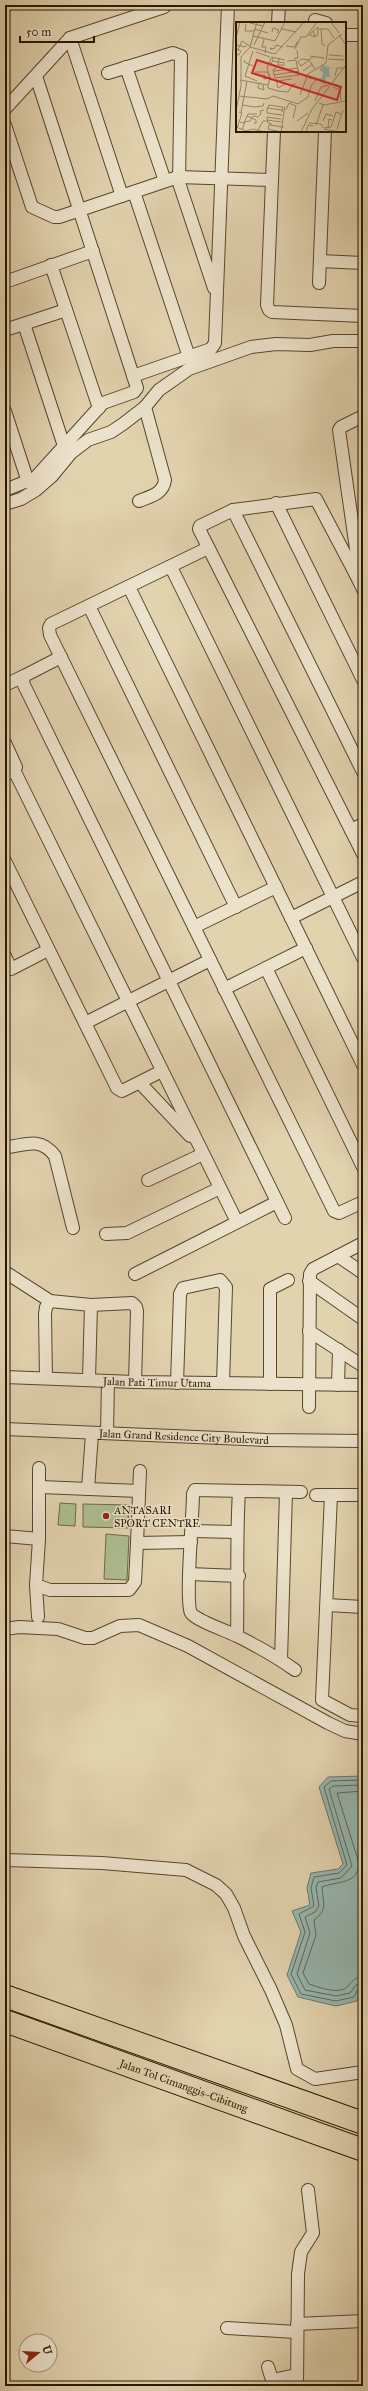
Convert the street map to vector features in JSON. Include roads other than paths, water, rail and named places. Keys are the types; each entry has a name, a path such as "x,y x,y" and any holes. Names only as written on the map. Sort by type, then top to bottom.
{"highway":[{"path":"5,1996 363,2124"},
{"name":"Jalan Tol Cimanggis–Cibitung","path":"5,2021 363,2150"}],"street":[{"path":"133,376 211,349 215,344 228,5"},
{"path":"278,22 279,5"},
{"path":"5,109 70,38 164,7"},
{"path":"346,35 363,35"},
{"path":"70,38 189,357"},
{"path":"108,73 173,53 179,54 182,59 178,177 180,191 216,294"},
{"path":"126,67 165,181"},
{"path":"5,490 35,478 103,404 136,390 133,376 36,76"},
{"path":"5,125 32,207 54,217 80,211 178,177 272,180"},
{"path":"274,132 267,305 269,310 272,312 363,316"},
{"path":"319,283 325,132"},
{"path":"5,282 92,251"},
{"path":"320,261 363,263 363,253"},
{"path":"51,265 99,408"},
{"path":"5,330 66,310"},
{"path":"24,324 64,446"},
{"path":"5,504 12,503 28,496 52,476 71,453 88,440 111,432 145,407 159,390 189,368 234,351 276,344 310,345 333,341 363,341"},
{"path":"139,501 159,493 164,486 165,480 145,407"},
{"path":"5,410 28,482"},
{"path":"356,575 357,556 339,430 341,427 363,416"},
{"path":"363,589 318,500 233,510 199,527 208,548 363,854"},
{"path":"276,504 363,680"},
{"path":"233,510 363,772"},
{"path":"208,548 52,624 49,628 61,657 334,1212 339,1213 363,1202"},
{"path":"171,567 363,958"},
{"path":"129,587 363,1065"},
{"path":"89,606 236,907"},
{"path":"5,685 61,657"},
{"path":"24,676 24,682 285,1218"},
{"path":"5,743 14,762 10,773 128,1001 237,1222"},
{"path":"351,830 363,824"},
{"path":"5,861 117,1088 122,1090 140,1083 162,1071"},
{"path":"291,918 363,882"},
{"path":"194,927 276,887"},
{"path":"224,989 306,948"},
{"path":"5,956 8,966 48,950"},
{"path":"85,1023 210,960"},
{"path":"266,968 363,1167"},
{"path":"140,1083 201,1150"},
{"path":"5,1148 39,1143 48,1147 55,1156 73,1228"},
{"path":"148,1180 201,1150"},
{"path":"106,1234 127,1233 220,1188"},
{"path":"135,1274 277,1202"},
{"path":"309,1407 309,1281 311,1271 363,1243"},
{"path":"338,1256 363,1273"},
{"path":"5,1272 50,1301 91,1305 132,1303 136,1307 135,1382"},
{"path":"177,1382 180,1294 183,1288 189,1285 220,1280 224,1282 226,1287 223,1383"},
{"path":"270,1384 270,1289 288,1280"},
{"path":"309,1281 363,1319"},
{"path":"46,1378 45,1314 46,1307 50,1301"},
{"path":"89,1379 91,1305"},
{"path":"309,1331 363,1366"},
{"path":"338,1385 339,1350"},
{"name":"Jalan Pati Timur Utama","path":"5,1377 89,1379 135,1382 363,1385"},
{"path":"107,1433 108,1381"},
{"name":"Jalan Grand Residence City Boulevard","path":"5,1429 92,1434 107,1433 266,1440 363,1441"},
{"path":"88,1489 92,1434"},
{"path":"38,1617 36,1585 39,1539 39,1468"},
{"path":"36,1585 50,1590 129,1590 135,1582 140,1471"},
{"path":"40,1488 139,1491"},
{"path":"295,1670 281,1660 237,1636 194,1616 191,1612 189,1574 193,1494 195,1490 301,1492"},
{"path":"237,1636 239,1576 236,1532 239,1491"},
{"path":"281,1660 286,1492"},
{"path":"316,1495 363,1495"},
{"path":"331,1495 322,1700 350,1715 363,1716"},
{"path":"137,1543 236,1532"},
{"path":"5,1536 39,1539"},
{"path":"189,1574 239,1576"},
{"path":"327,1605 363,1607"},
{"path":"5,1629 19,1627 58,1629 85,1638 105,1633 120,1626 139,1625 188,1646 328,1723 345,1731 363,1734"},
{"path":"5,1860 102,1863 186,1870 216,1885 226,1894 234,1908 244,1936 271,1990 286,2025 297,2069 315,2078 363,2072"},
{"path":"268,2367 272,2380 297,2381 296,2328 301,2252 313,2233 308,2190"},
{"path":"227,2328 296,2328 363,2321"}],"water":[{"path":"363,1776 363,1988 357,2001 336,2006 298,1997 287,1975 301,1932 292,1911 310,1905 307,1888 311,1873 338,1869 343,1864 319,1787 328,1777"}],"place":[{"name":"ANTASARI SPORT CENTRE","path":"106,1516"}]}
